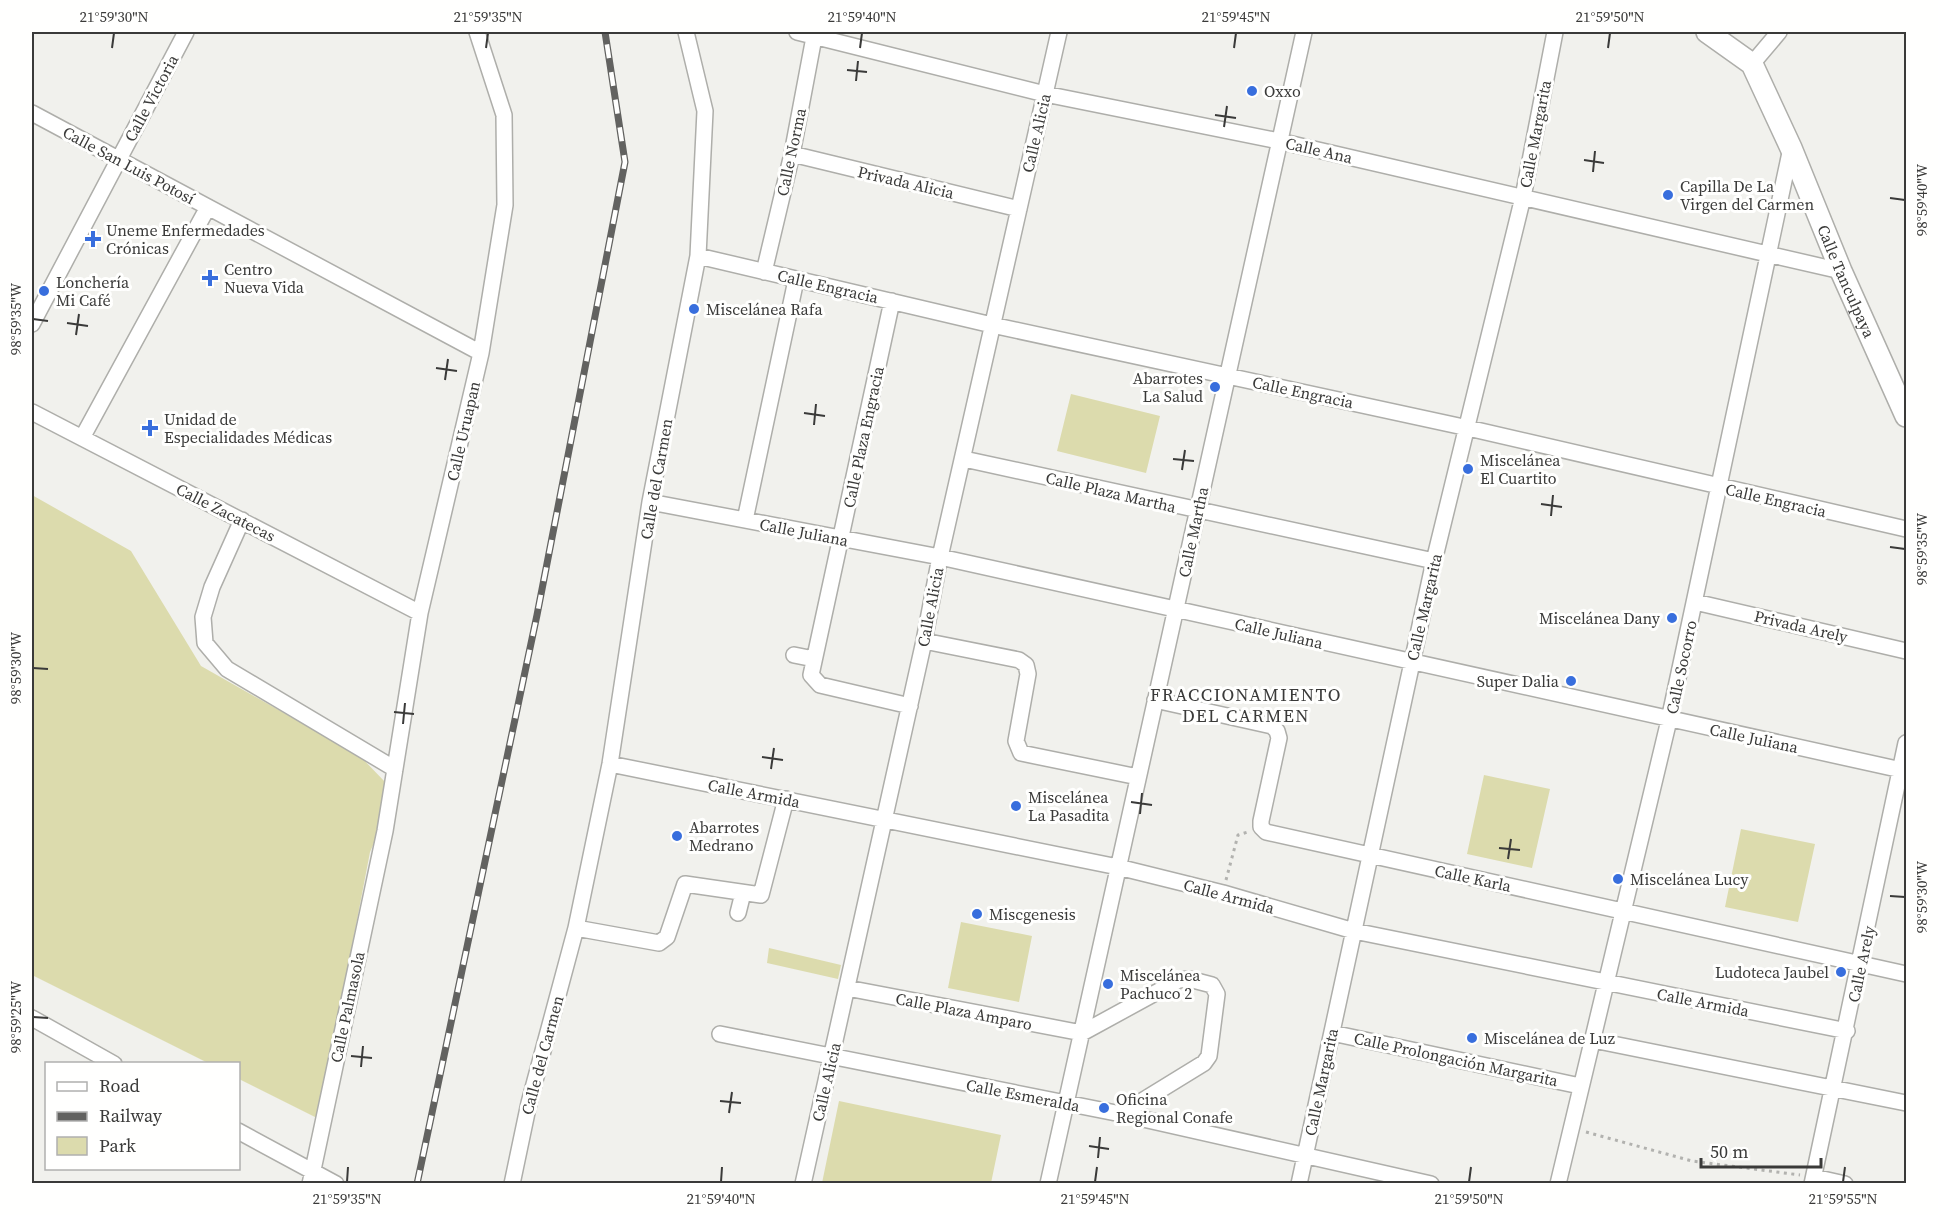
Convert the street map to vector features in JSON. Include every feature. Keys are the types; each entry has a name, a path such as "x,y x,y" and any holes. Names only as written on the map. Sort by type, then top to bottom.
{"street":[{"name":"Calle Victoria","path":"32,324 186,32"},
{"name":"Calle Uruapan","path":"385,831 420,613 481,353 505,204 504,115 477,32"},
{"name":"Calle del Carmen","path":"512,1184 529,1103 576,927 610,764 650,502 698,256 705,111 686,32"},
{"name":"Calle Ana","path":"797,32 815,34 1045,94 1279,141 1768,252 1841,271"},
{"name":"Calle Alicia","path":"803,1184 910,706 940,557 1059,32"},
{"name":"Calle Martha","path":"1048,1184 1304,32"},
{"name":"Calle Margarita","path":"1299,1184 1434,561 1523,197 1555,32"},
{"name":"Calle Tanculpaya","path":"1707,32 1752,64 1791,148 1841,271 1906,416"},
{"path":"1752,64 1779,32"},
{"name":"Calle Norma","path":"764,272 792,154 815,34"},
{"name":"Calle San Luis Potosí","path":"32,113 481,353"},
{"name":"Calle Socorro","path":"1558,1184 1669,720 1791,148"},
{"name":"Privada Alicia","path":"792,154 1019,209"},
{"path":"82,438 208,207"},
{"name":"Calle Engracia","path":"698,256 992,325 1468,428 1720,488 1906,529"},
{"path":"745,520 796,280"},
{"name":"Calle Plaza Engracia","path":"892,300 842,539 814,659 813,679 820,685 910,706"},
{"name":"Calle Zacatecas","path":"32,412 420,613"},
{"name":"Calle Plaza Martha","path":"964,459 1434,561"},
{"name":"Calle Juliana","path":"650,502 940,557 1904,771"},
{"path":"242,520 212,587 203,617 205,643 227,669 395,769"},
{"name":"Privada Arely","path":"1695,602 1906,651"},
{"path":"924,641 1019,660 1026,665 1028,674 1016,741 1021,753 1138,777"},
{"path":"794,655 814,659"},
{"path":"1155,700 1272,726 1277,731 1279,738 1261,827"},
{"name":"Calle Arely","path":"1813,1180 1904,771 1906,743"},
{"name":"Calle Armida","path":"610,764 1119,867 1223,893 1354,931 1846,1031"},
{"path":"576,927 659,943 667,937 685,884 761,895 786,799"},
{"name":"Calle Karla","path":"1261,827 1266,832 1370,856 1906,974"},
{"name":"Calle Palmasola","path":"311,1178 385,831"},
{"path":"738,913 742,893"},
{"path":"1082,1034 1179,980 1189,979 1212,985 1215,989 1217,994 1209,1056 1204,1063 1121,1114"},
{"name":"Calle Plaza Amparo","path":"847,988 1082,1034"},
{"path":"32,1018 110,1062"},
{"name":"Calle Prolongación Margarita","path":"1332,1032 1580,1086"},
{"name":"Calle Esmeralda","path":"720,1034 1066,1105 1121,1114 1431,1184"},
{"path":"1593,1040 1835,1087 1906,1104"},
{"path":"240,1132 311,1178 336,1184"},
{"path":"1813,1180 1845,1184"}],"path":[{"path":"1223,893 1238,835 1261,827"},
{"path":"1570,1127 1692,1161 1813,1180"}],"green space":[{"path":"1071,394 1160,416 1146,473 1057,451"},
{"path":"32,495 131,551 201,666 360,756 386,783 384,820 370,852 319,1119 240,1080 240,1062 206,1062 32,975"},
{"path":"1484,775 1550,789 1532,868 1467,854"},
{"path":"1741,829 1815,844 1798,922 1725,907"},
{"path":"961,922 1032,936 1019,1002 948,988"},
{"path":"769,948 841,965 838,979 767,963"},
{"path":"839,1101 1001,1135 991,1183 822,1183"}],"railway":[{"path":"417,1184 537,615 625,162 605,32"}],"place":[{"name":"Oxxo","path":"1252,91"},
{"name":"Capilla De La Virgen del Carmen","path":"1668,195"},
{"name":"Uneme Enfermedades Crónicas","path":"93,239"},
{"name":"Centro Nueva Vida","path":"210,278"},
{"name":"Lonchería Mi Café","path":"44,291"},
{"name":"Miscelánea Rafa","path":"694,309"},
{"name":"Abarrotes La Salud","path":"1215,387"},
{"name":"Unidad de Especialidades Médicas","path":"150,428"},
{"name":"Miscelánea El Cuartito","path":"1468,469"},
{"name":"Miscelánea Dany","path":"1672,618"},
{"name":"Super Dalia","path":"1571,681"},
{"name":"Miscelánea La Pasadita","path":"1016,806"},
{"name":"Abarrotes Medrano","path":"677,836"},
{"name":"Miscelánea Lucy","path":"1618,879"},
{"name":"Miscgenesis","path":"977,914"},
{"name":"Ludoteca Jaubel","path":"1841,972"},
{"name":"Miscelánea Pachuco 2","path":"1108,984"},
{"name":"Miscelánea de Luz","path":"1472,1038"},
{"name":"Oficina Regional Conafe","path":"1104,1108"}],"district":[{"name":"FRACCIONAMIENTO DEL CARMEN","path":"1246,705"}]}
